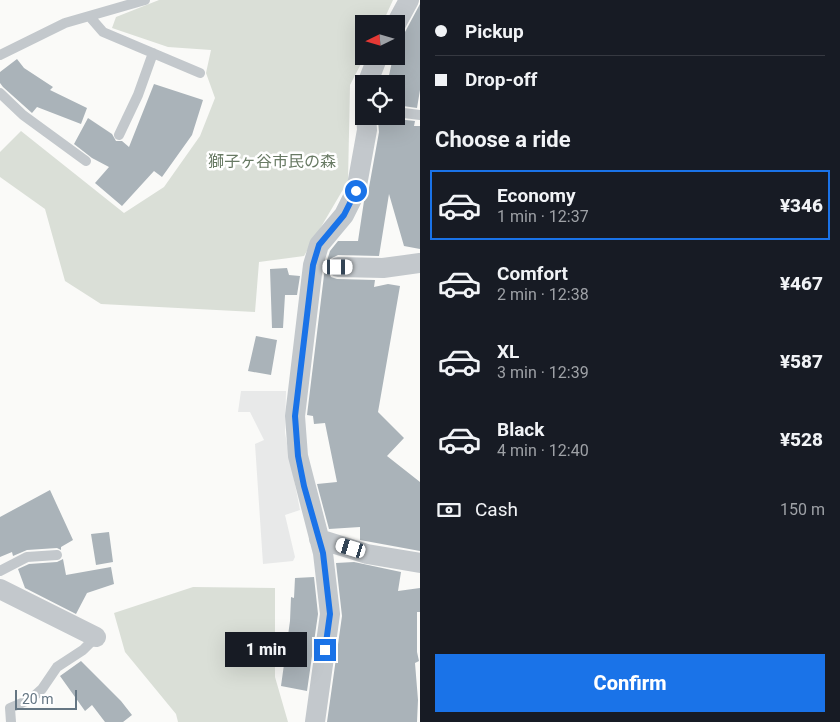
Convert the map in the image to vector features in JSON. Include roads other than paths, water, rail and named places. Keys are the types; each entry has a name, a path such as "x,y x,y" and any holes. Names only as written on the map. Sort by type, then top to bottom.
{"street":[{"path":"401,15 409,0"},
{"path":"315,722 330,614 323,553 298,456 295,416 326,266 319,245 344,215 356,191 367,125"},
{"path":"326,266 383,268 420,263"},
{"path":"319,538 367,554 420,563"},
{"path":"0,589 96,637"}],"lane":[{"path":"0,55 65,23 145,0"},
{"path":"90,17 103,32 200,73"},
{"path":"119,135 138,95 153,53"},
{"path":"0,93 23,115 86,161"},
{"path":"405,113 420,115"},
{"path":"0,572 27,557 57,555"},
{"path":"11,722 10,708 31,699 42,689 57,667 83,650 96,637"}],"park label":[{"name":"獅子ヶ谷市民の森","path":"272,161"}]}
